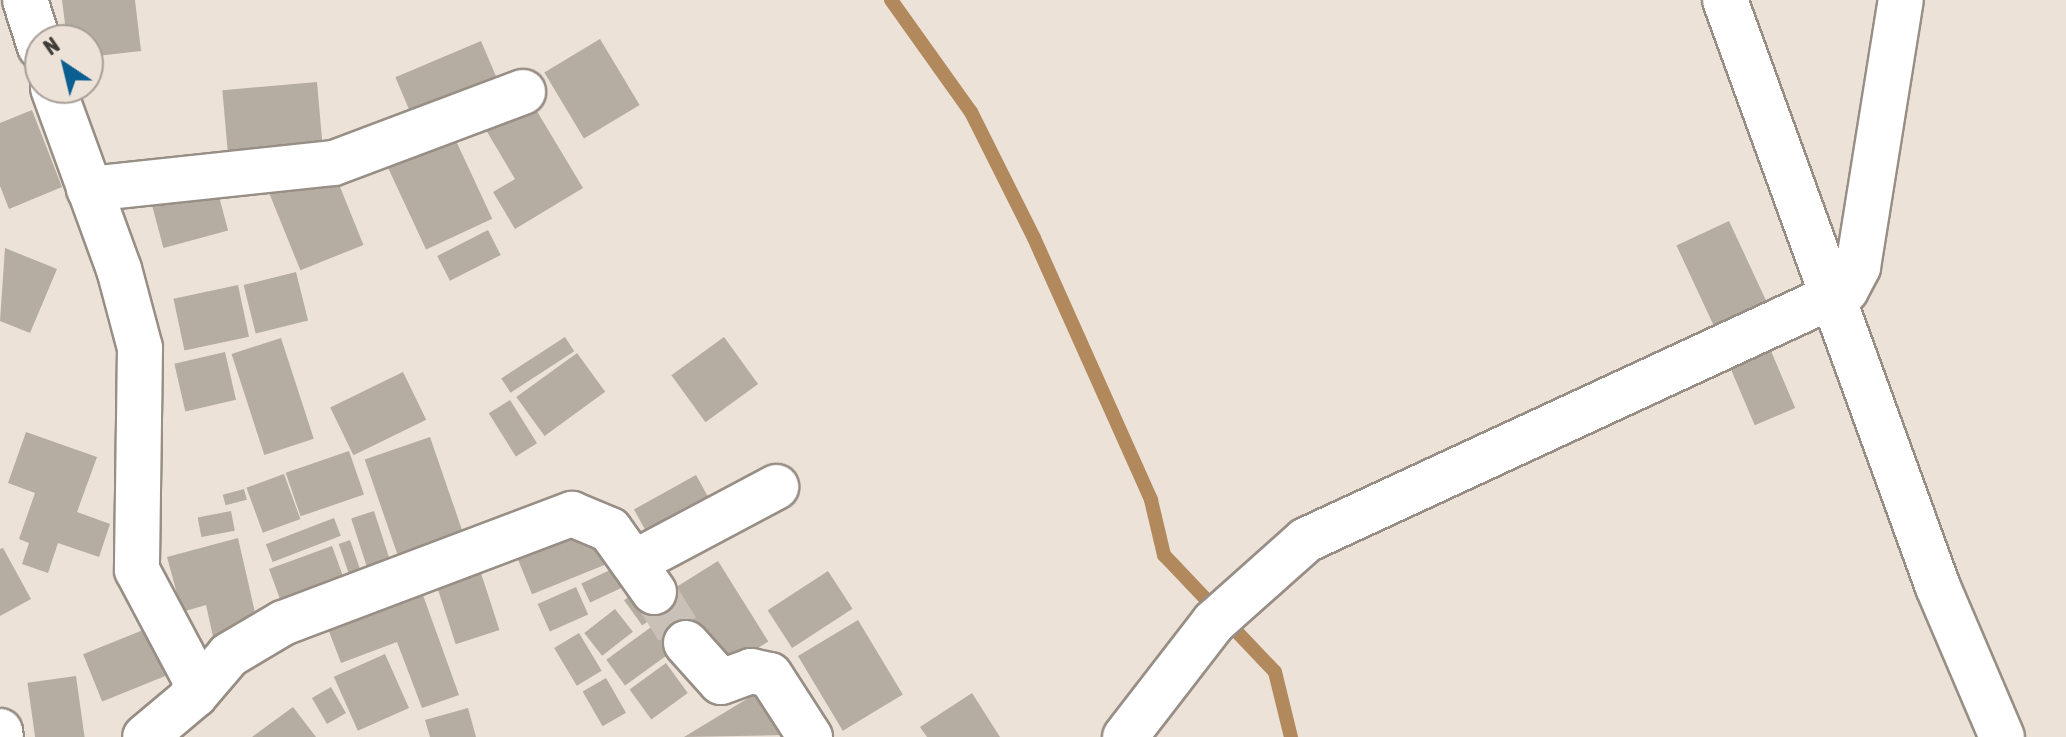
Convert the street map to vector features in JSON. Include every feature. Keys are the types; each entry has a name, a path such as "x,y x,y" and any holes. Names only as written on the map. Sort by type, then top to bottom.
{"street":[{"path":"25,0 33,24"},
{"path":"1725,0 1938,587 2002,737"},
{"path":"1125,737 1227,609 1272,565 1340,521 1836,299 1858,267 1901,0"},
{"path":"89,189 334,163 523,92"},
{"path":"59,104 140,348 137,570 185,656 195,695"},
{"path":"145,737 195,695 229,655 283,623 559,518 598,520 644,577 776,487"},
{"path":"686,643 721,682 751,671 770,675 810,737"},
{"path":"0,731 1,737"}],"building":[{"path":"62,0 135,0 141,51 104,55 104,24 65,24"},
{"path":"600,39 640,105 584,138 544,72"},
{"path":"481,41 501,89 416,125 395,77"},
{"path":"317,82 324,158 229,166 222,90"},
{"path":"532,103 583,188 515,229 493,192 515,179 486,130"},
{"path":"32,110 62,187 9,209 0,186 0,123"},
{"path":"450,128 492,219 426,249 384,159"},
{"path":"332,167 363,245 300,270 269,192"},
{"path":"217,189 228,231 163,248 152,206"},
{"path":"1729,221 1767,302 1714,326 1676,246"},
{"path":"488,230 501,255 450,281 437,256"},
{"path":"5,248 57,269 30,333 0,321"},
{"path":"296,272 308,321 256,334 244,285"},
{"path":"238,285 249,337 184,351 173,299"},
{"path":"565,337 574,351 511,393 501,378"},
{"path":"724,337 758,384 706,422 671,375"},
{"path":"281,338 314,439 264,455 232,354"},
{"path":"1771,351 1795,408 1755,425 1730,368"},
{"path":"225,352 236,400 185,411 174,364"},
{"path":"577,353 605,392 545,436 516,397"},
{"path":"403,372 426,420 353,455 330,408"},
{"path":"510,400 537,443 516,456 489,413"},
{"path":"26,432 97,457 77,512 110,524 99,557 58,543 48,573 22,564 29,543 19,539 35,493 8,483"},
{"path":"430,437 463,532 397,554 365,459"},
{"path":"349,451 364,494 301,516 286,473"},
{"path":"284,474 300,519 263,533 246,488"},
{"path":"696,475 715,509 653,544 634,509"},
{"path":"244,489 247,500 226,505 223,495"},
{"path":"231,511 235,531 201,537 198,517"},
{"path":"374,511 395,575 372,582 351,518"},
{"path":"334,518 341,536 273,562 266,544"},
{"path":"589,527 604,565 532,594 517,556"},
{"path":"238,538 259,630 214,641 206,605 182,612 167,557"},
{"path":"350,540 366,586 355,590 339,544"},
{"path":"332,546 349,592 286,615 269,569"},
{"path":"3,548 31,599 0,616 0,549"},
{"path":"718,561 768,642 717,674 666,593"},
{"path":"623,564 632,583 590,602 581,583"},
{"path":"480,570 499,630 456,644 436,584"},
{"path":"828,571 853,609 792,648 768,610"},
{"path":"419,584 459,695 422,708 397,642 341,663 325,621"},
{"path":"576,587 588,614 550,631 538,604"},
{"path":"641,588 659,613 642,625 624,600"},
{"path":"615,609 633,632 602,656 584,633"},
{"path":"858,620 903,695 843,731 798,656"},
{"path":"654,625 673,651 625,686 606,660"},
{"path":"148,628 167,675 102,702 83,654"},
{"path":"579,633 602,671 577,686 554,648"},
{"path":"385,654 409,708 358,731 334,677"},
{"path":"666,663 688,693 651,719 630,689"},
{"path":"76,676 85,737 35,737 27,683"},
{"path":"606,678 626,713 603,726 583,692"},
{"path":"331,687 346,713 327,724 312,698"},
{"path":"760,691 787,735 684,737"},
{"path":"972,693 1000,737 927,737 920,727"},
{"path":"293,707 316,737 252,737"},
{"path":"468,708 476,737 430,737 425,720"}],"waterway":[{"path":"891,0 971,112 1034,238 1151,500 1164,555 1275,672 1291,737"}],"tunnel":[{"path":"654,592 686,643"}]}
